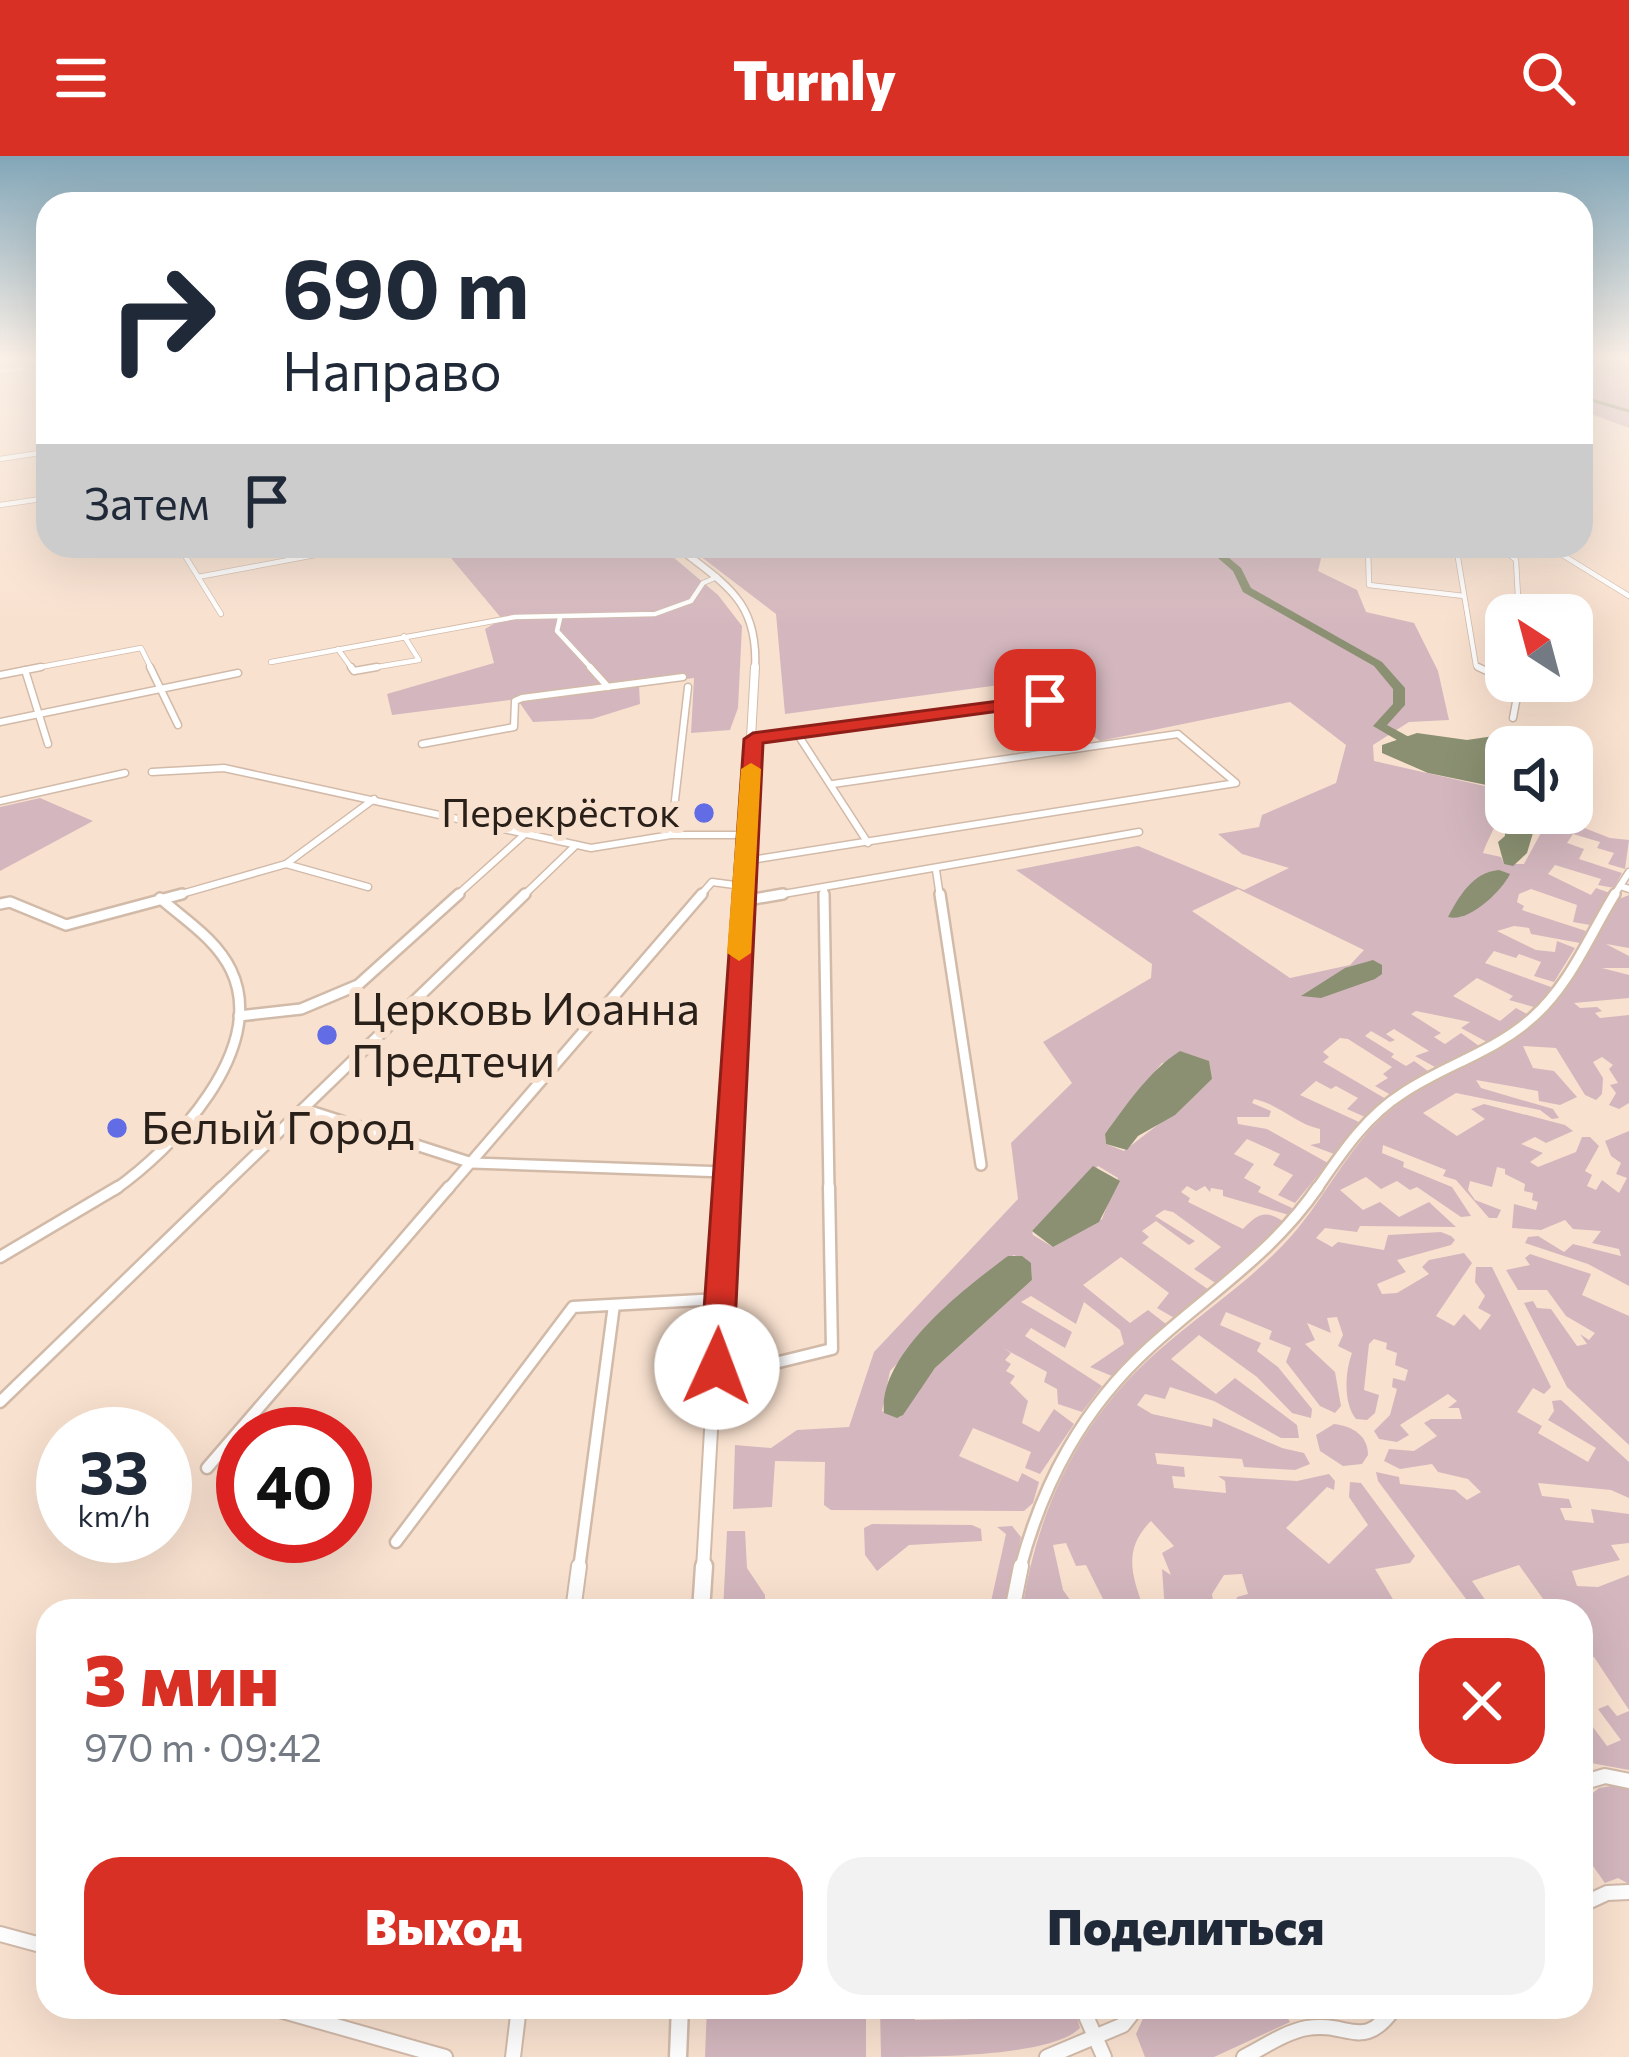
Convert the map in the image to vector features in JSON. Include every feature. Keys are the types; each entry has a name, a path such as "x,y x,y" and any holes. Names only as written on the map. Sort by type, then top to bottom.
{"street":[{"path":"0,459 36,454"},
{"path":"0,505 36,500"},
{"path":"186,558 221,614"},
{"path":"198,577 299,558"},
{"path":"691,558 744,603 757,634 702,1599"},
{"path":"1368,558 1369,585 1464,596"},
{"path":"1458,558 1476,666 1485,670"},
{"path":"1514,558 1518,594"},
{"path":"1567,558 1629,596"},
{"path":"271,662 514,617 628,616 676,609 699,594 703,583 717,578"},
{"path":"560,618 557,631 608,686"},
{"path":"338,649 354,671 418,660 404,636"},
{"path":"0,675 141,648 178,725"},
{"path":"26,670 48,744"},
{"path":"0,722 238,674"},
{"path":"422,744 514,727 515,701 521,698 683,677"},
{"path":"671,835 688,687"},
{"path":"753,739 1045,700"},
{"path":"1513,718 1516,702"},
{"path":"745,861 1236,783 1178,734 833,784"},
{"path":"799,735 868,843"},
{"path":"152,772 224,768 592,848 671,835 746,835"},
{"path":"0,801 125,773"},
{"path":"0,904 10,902 77,924 286,864 374,800"},
{"path":"742,901 1139,832"},
{"path":"239,1016 301,1009 358,986 525,834"},
{"path":"0,1402 576,845"},
{"path":"286,864 368,887"},
{"path":"936,870 981,1165"},
{"path":"1015,1599 1030,1526 1048,1480 1071,1438 1112,1384 1277,1240 1350,1141 1377,1113 1429,1076 1494,1044 1537,1015 1624,888 1629,872"},
{"path":"207,1468 712,882 742,886"},
{"path":"717,1367 775,1363 832,1349 824,888"},
{"path":"0,1257 92,1205 169,1149 205,1106 229,1054 239,1016 237,986 222,956 160,898"},
{"path":"304,1109 472,1163 725,1172"},
{"path":"396,1542 573,1307 718,1299"},
{"path":"575,1599 614,1305"},
{"path":"1593,1780 1605,1776 1629,1781"},
{"path":"1593,1899 1629,1892"},
{"path":"0,1934 36,1943"},
{"path":"311,2019 445,2057"},
{"path":"513,2057 518,2019"},
{"path":"678,2057 680,2019"},
{"path":"1087,2019 1104,2057"},
{"path":"1047,2057 1128,2019"},
{"path":"1244,2057 1311,2027 1345,2034 1373,2032 1384,2019"}],"shaded area":[{"path":"451,558 674,558 718,595 742,626 738,708 730,730 691,733 694,678 639,685 640,704 592,719 533,722 517,699 392,715 387,694 494,663 485,629 502,619"},
{"path":"703,558 1321,558 1318,571 1357,590 1366,612 1414,623 1438,671 1449,720 1409,722 1373,745 1374,761 1485,786 1485,834 1491,834 1483,853 1501,857 1504,864 1524,864 1540,834 1573,834 1567,843 1584,849 1579,859 1622,873 1614,888 1598,885 1601,879 1555,865 1548,874 1591,895 1596,888 1610,893 1590,925 1573,922 1577,905 1531,889 1519,894 1522,910 1586,931 1580,943 1531,934 1529,928 1497,931 1536,950 1555,952 1557,941 1575,948 1554,982 1534,976 1541,962 1494,951 1485,963 1551,987 1537,1008 1509,1000 1513,996 1477,978 1453,996 1500,1021 1516,1008 1529,1015 1487,1042 1461,1028 1470,1022 1416,1011 1411,1014 1441,1033 1434,1037 1445,1044 1461,1033 1479,1046 1435,1067 1415,1056 1429,1051 1394,1029 1386,1034 1395,1040 1390,1042 1371,1031 1365,1036 1394,1054 1391,1057 1406,1066 1414,1061 1428,1071 1391,1095 1375,1086 1388,1078 1383,1074 1392,1067 1348,1039 1340,1038 1323,1052 1329,1057 1323,1062 1386,1099 1365,1117 1347,1109 1358,1098 1336,1086 1331,1089 1316,1081 1300,1095 1359,1122 1334,1154 1310,1145 1320,1143 1320,1129 1254,1099 1252,1103 1271,1111 1269,1117 1237,1117 1238,1124 1267,1129 1328,1163 1295,1203 1278,1195 1293,1175 1273,1165 1280,1154 1247,1139 1234,1154 1254,1164 1244,1178 1261,1187 1258,1192 1292,1208 1289,1215 1223,1196 1223,1190 1211,1188 1210,1192 1205,1186 1196,1191 1187,1186 1181,1192 1190,1198 1188,1202 1243,1229 1262,1215 1284,1222 1273,1238 1217,1284 1194,1269 1221,1247 1173,1212 1164,1210 1155,1216 1195,1241 1189,1245 1156,1221 1142,1231 1149,1237 1142,1243 1209,1290 1176,1319 1157,1308 1169,1293 1121,1257 1083,1285 1130,1323 1148,1310 1166,1324 1112,1376 1090,1367 1124,1344 1120,1330 1084,1302 1076,1324 1031,1296 1021,1302 1072,1332 1065,1348 1031,1328 1025,1336 1102,1386 1082,1412 1058,1404 1057,1389 1044,1382 1047,1372 1003,1348 1011,1353 1005,1360 1011,1364 1006,1371 1015,1376 1010,1383 1028,1401 1022,1423 1039,1432 1054,1409 1074,1424 1040,1474 1025,1468 1031,1452 973,1428 959,1456 1018,1482 1022,1473 1039,1482 1033,1503 1024,1511 831,1510 824,1505 825,1462 775,1461 772,1507 733,1509 735,1445 771,1448 797,1430 849,1427 874,1352 1018,1199 1011,1143 1072,1083 1043,1042 1151,978 1152,964 1016,870 1138,846 1244,890 1289,868 1242,854 1218,834 1259,827 1262,815 1336,783 1346,745 1290,702 1100,741 1021,682 785,714 776,614","holes":["1238,889 1364,950 1350,965 1290,978 1192,911","1162,1063 1212,1079 1124,1151 1106,1144 1105,1134","1098,1166 1118,1178 1102,1219 1053,1247 1033,1235","1014,1255 1031,1263 1032,1280 935,1368 900,1417 882,1411 890,1371 983,1276"]},
{"path":"1417,733 1467,740 1485,737 1485,785 1428,773 1382,753 1382,745"},
{"path":"40,798 93,821 0,871 0,807"},
{"path":"1593,831 1629,840 1625,869 1608,864 1614,853 1597,848 1600,842 1573,834"},
{"path":"1533,834 1527,853 1513,866 1504,864 1498,842 1505,836"},
{"path":"1499,870 1510,874 1492,897 1474,911 1448,917 1474,880"},
{"path":"1629,895 1629,948 1606,944 1629,956 1629,968 1602,968 1629,975 1629,998 1574,1003 1580,1008 1597,1007 1602,1011 1595,1013 1600,1018 1629,1015 1629,1103 1619,1109 1609,1105 1616,1093 1610,1085 1618,1083 1609,1069 1613,1065 1602,1057 1593,1062 1603,1078 1602,1094 1596,1100 1585,1095 1556,1048 1523,1046 1533,1068 1554,1071 1577,1097 1560,1105 1539,1101 1538,1091 1476,1080 1481,1088 1553,1109 1559,1118 1456,1093 1423,1113 1457,1136 1485,1119 1471,1109 1484,1104 1565,1125 1573,1131 1546,1143 1535,1137 1521,1144 1543,1153 1530,1162 1538,1167 1576,1152 1582,1137 1590,1137 1599,1146 1585,1171 1592,1175 1587,1186 1596,1190 1602,1180 1619,1193 1627,1178 1616,1174 1621,1163 1611,1156 1605,1141 1629,1131 1629,1286 1588,1264 1525,1243 1528,1237 1538,1236 1564,1252 1573,1244 1621,1256 1619,1249 1592,1243 1601,1231 1573,1229 1565,1220 1541,1230 1512,1228 1514,1204 1536,1210 1538,1202 1505,1169 1497,1167 1492,1187 1470,1181 1468,1190 1475,1200 1501,1210 1497,1218 1489,1218 1456,1180 1443,1176 1446,1170 1383,1145 1382,1153 1404,1162 1403,1167 1452,1187 1471,1216 1461,1217 1417,1187 1410,1190 1397,1181 1381,1189 1366,1177 1340,1190 1363,1210 1380,1202 1399,1217 1429,1202 1456,1227 1360,1226 1357,1232 1325,1228 1316,1238 1332,1247 1338,1242 1384,1250 1388,1235 1441,1232 1451,1236 1455,1240 1451,1245 1397,1260 1406,1272 1377,1284 1382,1294 1397,1293 1429,1274 1422,1267 1429,1260 1464,1253 1472,1263 1436,1316 1454,1326 1464,1314 1480,1330 1491,1315 1478,1308 1485,1296 1475,1282 1476,1267 1492,1267 1551,1387 1544,1394 1533,1388 1517,1412 1542,1426 1538,1433 1588,1462 1596,1448 1548,1420 1554,1411 1552,1401 1561,1400 1629,1462 1629,1498 1611,1490 1538,1483 1542,1496 1569,1499 1572,1508 1560,1508 1565,1520 1594,1523 1591,1509 1629,1514 1629,1543 1611,1545 1620,1560 1572,1571 1577,1586 1598,1587 1629,1575 1629,1710 1593,1657 1593,1599 1543,1599 1519,1565 1472,1581 1485,1599 1466,1599 1378,1481 1376,1472 1399,1477 1400,1484 1455,1490 1467,1500 1481,1492 1468,1479 1438,1472 1432,1464 1400,1469 1384,1461 1389,1449 1414,1451 1437,1436 1424,1423 1431,1419 1462,1419 1459,1408 1448,1408 1457,1401 1448,1394 1400,1425 1409,1435 1397,1442 1379,1439 1374,1431 1390,1415 1397,1389 1392,1387 1393,1378 1405,1381 1408,1370 1395,1365 1397,1353 1386,1349 1387,1343 1374,1339 1369,1344 1364,1390 1379,1395 1375,1413 1367,1420 1356,1419 1346,1387 1352,1353 1338,1346 1343,1335 1337,1317 1327,1318 1331,1333 1307,1323 1315,1340 1305,1344 1335,1372 1341,1406 1335,1413 1320,1406 1286,1362 1291,1348 1269,1339 1272,1331 1226,1312 1220,1325 1261,1343 1257,1351 1278,1367 1312,1409 1311,1418 1292,1413 1257,1377 1199,1335 1171,1359 1216,1394 1235,1378 1297,1425 1299,1438 1281,1438 1214,1401 1170,1387 1165,1399 1145,1394 1137,1405 1152,1414 1212,1427 1213,1418 1304,1453 1310,1464 1295,1470 1244,1467 1242,1459 1155,1453 1157,1464 1184,1467 1185,1477 1172,1476 1174,1488 1226,1493 1225,1481 1218,1476 1297,1481 1329,1474 1335,1481 1334,1490 1327,1487 1286,1528 1329,1564 1368,1525 1349,1497 1350,1482 1361,1483 1415,1556 1410,1563 1375,1569 1393,1599 1237,1599 1248,1594 1242,1574 1224,1575 1213,1599 1164,1599 1162,1569 1171,1575 1162,1553 1174,1546 1151,1521 1133,1552 1141,1599 1103,1599 1086,1565 1076,1566 1066,1543 1053,1545 1069,1599 1024,1599 1051,1502 1066,1468 1106,1406 1158,1351 1283,1245 1361,1141 1391,1110 1522,1033 1552,1008 1619,899"},
{"path":"1373,960 1382,965 1382,974 1375,979 1321,998 1301,996 1345,968"},
{"path":"1180,1051 1209,1061 1212,1079 1175,1115 1138,1136 1127,1150 1106,1144 1105,1134 1130,1100"},
{"path":"1093,1166 1120,1181 1099,1222 1053,1247 1032,1231"},
{"path":"1530,1254 1591,1274 1582,1295 1629,1316 1629,1445 1567,1387 1524,1303 1533,1301 1537,1308 1551,1309 1577,1346 1587,1344 1580,1334 1589,1340 1595,1333 1566,1316 1547,1290 1518,1290 1506,1270 1530,1265 1525,1258"},
{"path":"1008,1256 1022,1256 1031,1263 1032,1280 935,1368 903,1415 897,1418 884,1413 886,1391 909,1346 948,1304"},
{"path":"1334,1424 1362,1437 1368,1455 1362,1464 1343,1466 1320,1451 1316,1435"},
{"path":"872,1524 972,1525 981,1529 982,1541 909,1545 877,1571 865,1555 864,1528"},
{"path":"1012,1526 1021,1537 1008,1599 992,1599 1006,1534 997,1527"},
{"path":"727,1531 745,1531 747,1568 765,1599 724,1599"},
{"path":"1608,1705 1617,1716 1629,1711 1629,1770 1593,1763 1593,1727 1607,1746 1621,1740 1598,1709"},
{"path":"1599,1788 1629,1789 1629,1884 1618,1878 1605,1883 1593,1866 1593,1793"},
{"path":"707,2019 866,2019 866,2057 705,2057"},
{"path":"880,2019 1077,2019 1080,2028 1065,2038 1017,2050 881,2057"},
{"path":"1143,2019 1290,2022 1214,2057 1145,2057 1136,2034"}],"waterway":[{"path":"1223,558 1237,570 1247,590 1378,664 1399,688 1399,705 1379,726 1418,747"}],"slow traffic":[{"path":"739,953 751,769"}],"place":[{"name":"Перекрёсток","path":"704,813"},
{"name":"Церковь Иоанна Предтечи","path":"327,1035"},
{"name":"Белый Город","path":"117,1128"}],"route":[{"path":"717,1367 753,739 1045,700"}]}
